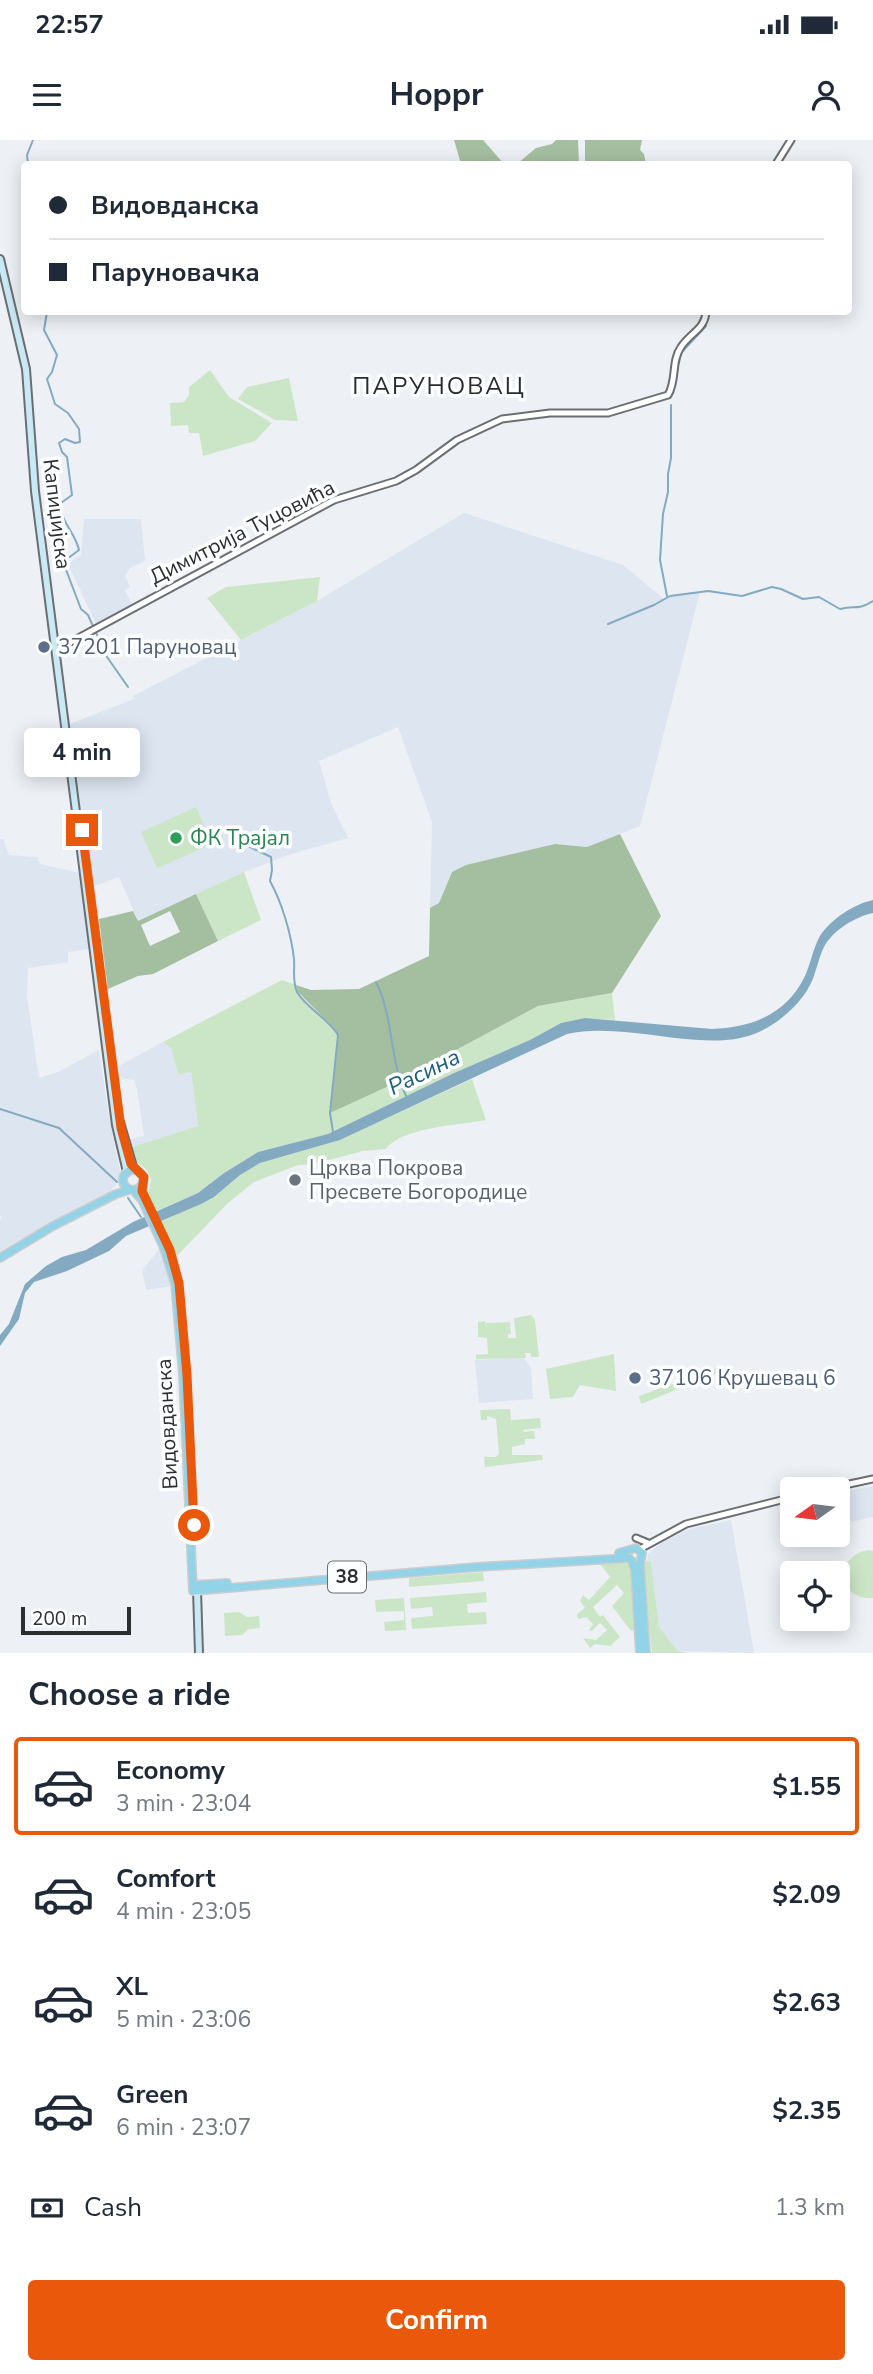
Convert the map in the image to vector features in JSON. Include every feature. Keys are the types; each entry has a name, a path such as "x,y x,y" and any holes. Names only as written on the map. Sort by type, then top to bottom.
{"main road":[{"name":"Капиџијска","path":"0,259 26,369 35,491 120,1124 130,1171"},
{"path":"0,1258 53,1226 132,1188 130,1171"},
{"name":"Видовданска","path":"130,1171 140,1171 144,1177 132,1188 143,1199 174,1261 179,1283 187,1375 197,1653"},
{"name":"38","path":"195,1588 622,1553 636,1557"},
{"name":"38","path":"195,1588 620,1557 629,1560 636,1557"},
{"path":"636,1557 640,1653"},
{"path":"636,1557 646,1653"}],"street":[{"path":"778,161 791,140"},
{"name":"Димитрија Туцовића","path":"56,650 334,500 396,481 457,440 502,419 550,413 608,412 668,395 678,352 699,329 706,315"},
{"path":"850,1484 873,1479"},
{"path":"636,1557 651,1543 687,1524 780,1500"},
{"path":"636,1538 643,1543 651,1543"}],"shaded area":[{"path":"464,513 623,565 664,599 676,594 700,592 640,826 587,847 555,844 452,872 439,903 430,908 432,822 398,727 319,761 331,803 348,838 291,854 244,872 138,921 119,877 89,888 67,725 134,699 133,696 317,601"},
{"path":"84,519 141,519 145,561 130,568 125,576 130,587 125,590 133,607 97,626 68,564 81,555"},
{"path":"0,839 3,839 9,855 37,857 40,864 84,874 94,948 68,952 68,962 28,968 27,996 39,1078 58,1072 99,1050 120,1171 119,1180 108,1195 80,1207 0,1254 2,1217"},
{"path":"163,1042 171,1048 178,1073 191,1072 198,1126 129,1148 127,1140 144,1136 137,1089 134,1080 124,1079 114,1073 113,1069"},
{"path":"161,1247 173,1286 146,1290 142,1270"},
{"path":"523,1357 531,1368 533,1399 479,1403 475,1360"},
{"path":"873,1486 873,1517 851,1522 850,1490"},
{"path":"731,1520 754,1653 678,1651 659,1627 648,1554 661,1543 690,1529"}],"green space":[{"path":"454,140 483,140 501,161 460,161"},
{"path":"556,140 578,140 579,161 521,161 536,148 552,144"},
{"path":"585,140 642,140 640,150 645,161 585,161"},
{"path":"210,370 229,397 272,423 255,441 203,456 199,433 189,433 188,425 171,426 170,403 184,402 189,395 189,387"},
{"path":"289,378 298,421 275,420 238,399 247,387"},
{"path":"320,577 317,601 241,640 207,598 226,587"},
{"name":"ФК Трајал","path":"196,807 212,844 157,868 141,832"},
{"path":"620,834 661,916 612,993 538,1006 393,1084 330,1113 338,1035 298,992 296,985 311,990 359,989 429,956 430,908 439,903 452,872 466,865 555,844 587,847"},
{"path":"244,872 261,920 218,941 196,894"},
{"path":"196,894 218,941 153,974 138,976 108,989 99,919 133,911 138,921","holes":["170,911 180,932 150,946 141,925"]},
{"path":"282,980 296,985 298,993 338,1035 332,1084 393,1084 538,1006 612,993 615,1020 585,1018 561,1023 328,1134 258,1152 225,1172 198,1193 155,1212 148,1197 151,1179 147,1170 133,1159 129,1148 198,1126 191,1072 178,1074 171,1048 163,1042"},
{"path":"472,1079 486,1120 418,1131 394,1142 386,1149 363,1151 314,1164 298,1165 254,1182 228,1203 176,1257 160,1222 214,1197 240,1175 260,1163 340,1140"},
{"path":"531,1315 535,1320 539,1357 531,1357 530,1353 525,1353 526,1358 476,1359 476,1355 488,1354 487,1338 478,1337 478,1322 485,1321 486,1327 486,1323 510,1322 511,1334 508,1334 508,1338 516,1338 514,1318"},
{"path":"614,1354 616,1391 580,1385 573,1397 550,1399 546,1369"},
{"path":"719,1367 720,1372 641,1404 639,1396"},
{"path":"510,1409 511,1420 540,1418 541,1428 523,1430 534,1431 535,1439 525,1439 525,1444 512,1447 512,1455 542,1455 543,1460 485,1467 484,1457 496,1457 499,1454 496,1419 487,1416 487,1420 481,1420 480,1410"},
{"path":"873,1551 873,1598 861,1597 850,1590 848,1561 857,1554"},
{"path":"624,1561 630,1566 636,1629 631,1631 612,1606 624,1593 617,1585 593,1607 620,1637 610,1646 595,1644 590,1648 583,1638 596,1640 607,1630 600,1623 592,1631 589,1630 593,1624 586,1617 577,1617 585,1608 580,1601 583,1595 589,1600 610,1577 600,1564"},
{"path":"647,1561 651,1562 659,1627 678,1651 688,1653 652,1653 643,1567"},
{"path":"483,1572 484,1581 409,1587 409,1578"},
{"path":"486,1592 487,1602 467,1604 468,1613 486,1612 487,1624 412,1629 411,1618 433,1616 432,1607 411,1609 410,1598"},
{"path":"404,1598 406,1630 385,1631 384,1622 404,1620 404,1611 376,1612 375,1600"},
{"path":"239,1612 247,1617 259,1616 260,1628 249,1629 242,1635 225,1636 224,1613"}],"water":[{"path":"873,900 873,913 846,924 829,939 808,990 802,998 788,1013 763,1030 733,1039 711,1041 614,1031 567,1034 340,1140 260,1163 201,1204 126,1236 109,1251 67,1271 34,1282 25,1293 19,1319 0,1346 0,1335 9,1324 25,1284 46,1266 62,1257 86,1250 133,1222 198,1193 258,1152 328,1134 561,1023 585,1018 712,1029 754,1022 778,1009 797,989 818,941 830,924 851,909"}],"waterway":[{"path":"28,161 27,155 33,140"},
{"path":"46,315 44,330 57,355 47,379 55,404 68,413 79,429 80,442 65,439 59,443 67,457 72,495 61,503 61,510 79,550 63,562 81,609 88,615 107,657 128,687"},
{"path":"676,374 680,354 706,326"},
{"path":"673,393 674,387"},
{"path":"667,596 660,560 671,458 671,405"},
{"path":"608,624 670,596 708,591 742,596 772,587 803,599 819,597 840,609 859,607 873,601"},
{"path":"248,846 271,857 270,881 288,929 294,959 295,988 338,1035 330,1113 333,1132"},
{"name":"Расина","path":"376,982 386,1010 397,1069 407,1098"},
{"path":"0,1109 59,1128 117,1182"},
{"path":"128,1198 141,1217"}],"place":[{"name":"37201 Паруновац","path":"44,647"},
{"name":"ФК Трајал","path":"176,838"},
{"name":"Црква Покрова Пресвете Богородице","path":"295,1180"},
{"name":"37106 Крушевац 6","path":"635,1378"}],"district":[{"name":"ПАРУНОВАЦ","path":"439,386"}],"route":[{"path":"82,830 121,1128 131,1164 134,1170 140,1171 144,1177 142,1191 170,1250 179,1283 187,1375 194,1525"}]}
